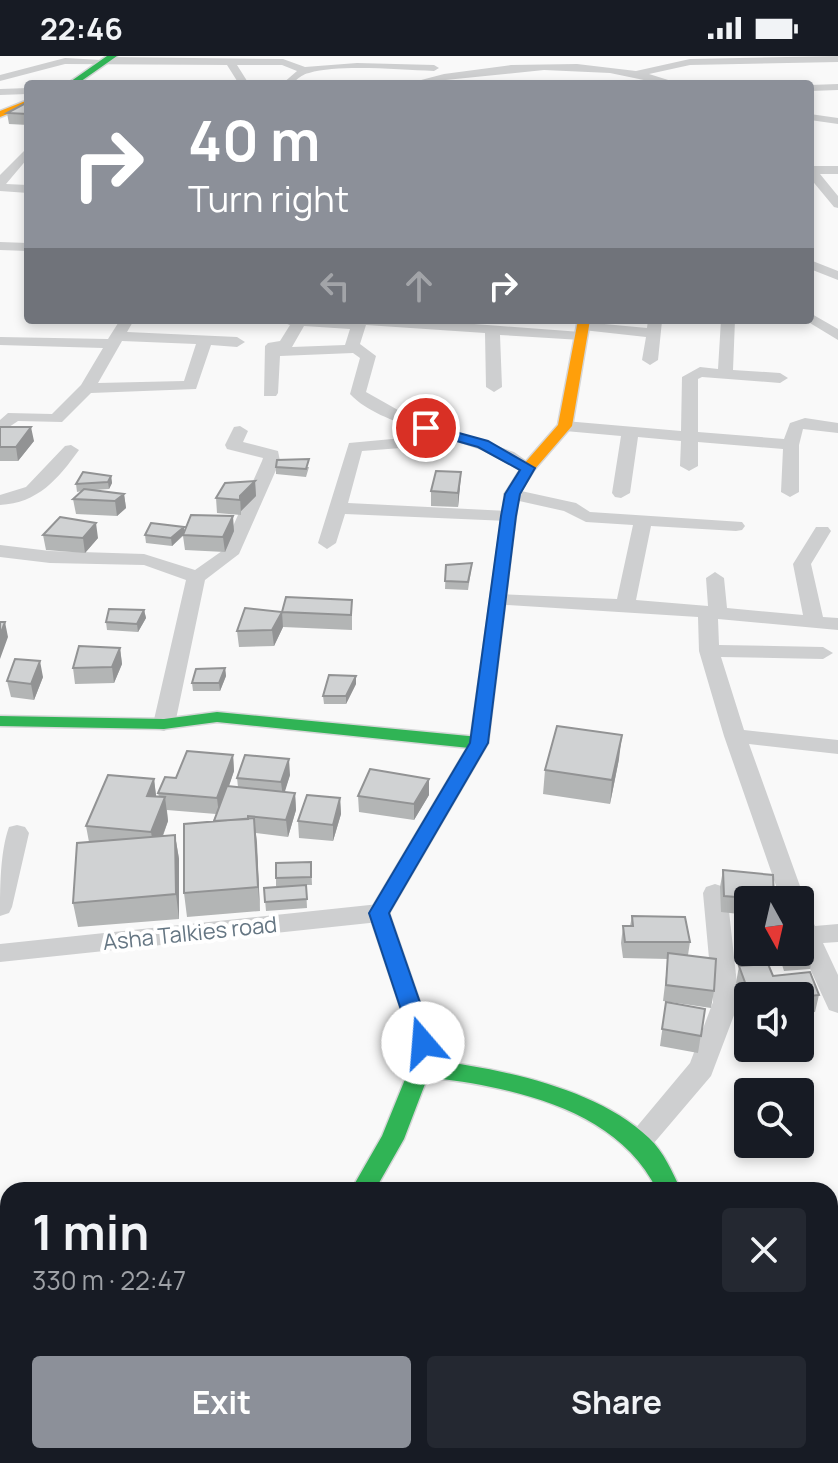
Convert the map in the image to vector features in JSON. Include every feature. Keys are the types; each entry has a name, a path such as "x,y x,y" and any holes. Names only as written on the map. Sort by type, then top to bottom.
{"main road":[{"path":"77,80 108,60"},
{"path":"0,114 24,105"},
{"path":"432,1069 379,913 479,743 512,494 528,468 565,426 583,327"},
{"path":"0,721 164,724 217,717 479,743"},
{"path":"368,1182 392,1139 416,1078 432,1069 498,1080 556,1099 638,1142 654,1161 665,1182"}],"street":[{"path":"428,56 435,74"},
{"path":"462,59 478,71"},
{"path":"638,73 690,62 822,64 838,59"},
{"path":"0,78 65,61 108,60 277,62 393,80"},
{"path":"330,69 357,61 458,80 478,71 556,61 638,73 662,80"},
{"path":"556,61 563,80"},
{"path":"230,62 241,80"},
{"path":"330,69 334,80"},
{"path":"412,80 435,74"},
{"path":"814,88 838,87"},
{"path":"0,92 24,91"},
{"path":"814,118 838,121"},
{"path":"0,185 24,156"},
{"path":"814,170 838,170"},
{"path":"814,175 838,204"},
{"path":"0,185 24,188"},
{"path":"0,246 24,247"},
{"path":"814,266 838,276"},
{"path":"814,320 838,336"},
{"path":"0,428 14,416 56,419 87,388 125,324"},
{"path":"270,393 273,346 285,346 297,324"},
{"path":"344,324 359,325 353,349"},
{"path":"419,324 492,329 655,326 650,360"},
{"path":"725,374 728,324"},
{"path":"492,329 494,387"},
{"path":"0,341 237,342"},
{"path":"87,388 190,386 204,342"},
{"path":"273,352 353,349 366,352 368,356 358,394 391,414 426,428 483,444 528,468"},
{"path":"689,466 690,377 700,372 780,378"},
{"path":"790,492 791,445 796,426 801,423 838,428"},
{"path":"565,426 791,445"},
{"path":"327,543 355,447 408,443 426,428"},
{"path":"164,724 196,578 230,554 271,461 272,455 265,451 233,445 240,431"},
{"path":"621,493 630,432"},
{"path":"0,500 9,501 40,488 71,450"},
{"path":"512,494 570,507 586,517 736,526"},
{"path":"339,508 508,516"},
{"path":"625,605 643,520"},
{"path":"814,622 802,564 822,531"},
{"path":"0,551 47,557 128,558 179,567 196,578"},
{"path":"715,578 709,651 735,736 788,886"},
{"path":"499,600 625,605 838,624"},
{"path":"709,651 823,653"},
{"path":"735,736 838,747"},
{"path":"0,907 17,833"},
{"path":"638,1142 701,1068 726,1002 715,893"},
{"name":"Asha Talkies road","path":"0,953 379,913"},
{"path":"814,930 838,933"},
{"path":"814,952 838,1003"}],"building":[{"path":"24,104 24,114 7,113"},
{"path":"0,427 31,427 16,447 0,447"},
{"path":"309,459 306,469 276,467 277,460"},
{"path":"436,471 461,472 458,493 431,491"},
{"path":"83,472 111,476 108,482 76,484"},
{"path":"255,481 240,496 240,500 216,498 225,483"},
{"path":"84,489 124,494 115,501 73,499"},
{"path":"191,515 233,516 223,537 183,535"},
{"path":"60,517 96,523 83,538 43,535"},
{"path":"151,523 184,527 171,538 145,535"},
{"path":"472,563 468,582 445,581 446,565"},
{"path":"286,597 352,600 351,615 282,612"},
{"path":"245,608 282,612 272,630 237,631"},
{"path":"109,609 144,610 137,624 106,622"},
{"path":"79,646 120,648 112,667 73,668"},
{"path":"15,659 40,661 31,684 7,681"},
{"path":"225,668 219,683 192,683 196,669"},
{"path":"329,675 356,676 346,696 323,696"},
{"path":"557,726 622,735 612,780 545,770"},
{"path":"187,751 233,755 217,798 158,793 165,777 176,778"},
{"path":"245,755 289,759 281,782 237,778"},
{"path":"370,769 429,779 414,804 358,796"},
{"path":"108,775 154,779 147,796 165,797 151,832 86,826"},
{"path":"227,786 295,793 286,820 248,816 248,819 214,821"},
{"path":"307,795 340,798 333,825 298,821"},
{"path":"254,818 258,887 184,893 184,824"},
{"path":"175,835 176,894 73,903 77,843"},
{"path":"311,862 311,877 276,878 276,863"},
{"path":"723,870 773,875 773,886 734,886 734,897 724,896"},
{"path":"306,885 307,899 265,902 264,888"},
{"path":"632,916 685,917 690,942 625,942 623,926 633,926"},
{"path":"668,953 716,959 714,991 666,985"},
{"path":"739,966 769,966 773,976 810,972 814,982 745,982"},
{"path":"666,1002 705,1009 701,1036 662,1029"}],"traffic: fast":[{"path":"77,80 113,56"},
{"path":"0,721 164,724 217,717 479,743"},
{"path":"368,1182 392,1139 416,1078 432,1069 513,1084 595,1114 639,1143 665,1182"}],"traffic: slow":[{"path":"0,114 24,105"},
{"path":"507,530 512,494 528,468 565,426 583,324"}],"traffic: jam":[{"path":"432,1069 379,913 479,743 507,530"}],"route":[{"path":"423,1043 379,913 479,743 508,516 512,494 528,468 483,444 426,428"}]}
